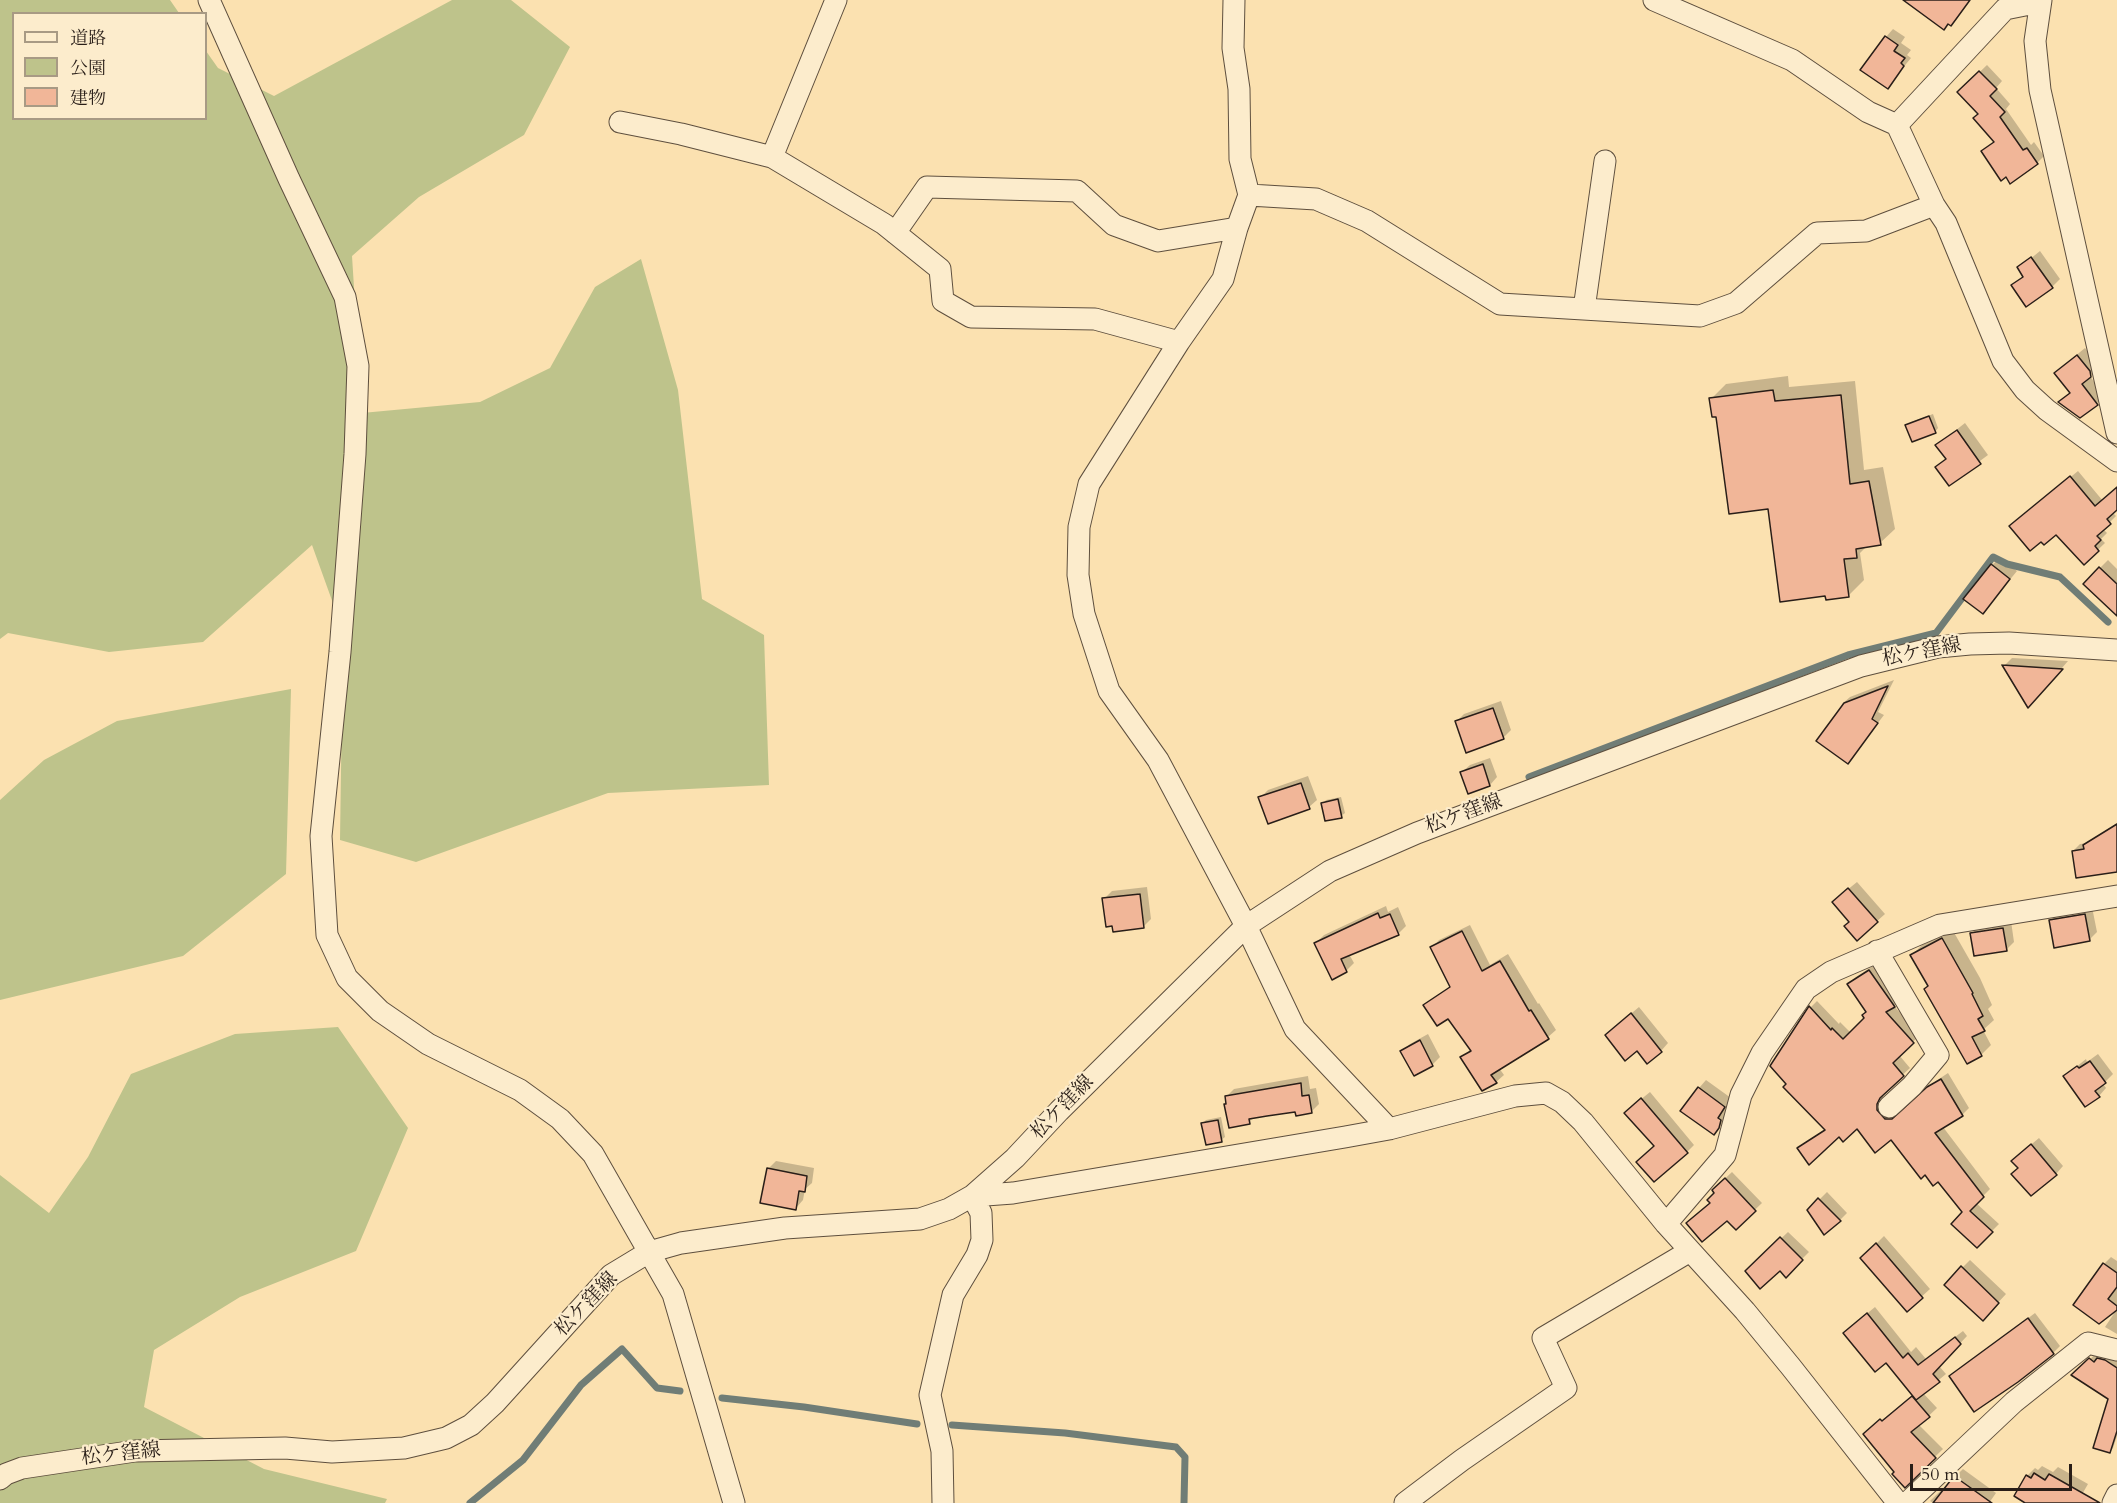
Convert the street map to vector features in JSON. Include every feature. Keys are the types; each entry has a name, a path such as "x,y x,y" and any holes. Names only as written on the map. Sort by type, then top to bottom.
{"street":[{"path":"209,0 345,297 358,366 355,454 340,652 321,836 327,935 347,978 380,1011 428,1044 520,1090 560,1119 593,1154 673,1294 734,1503"},
{"path":"772,157 836,0"},
{"path":"1234,0 1233,48 1239,89 1240,159 1249,195 1223,279 1179,342 1089,484 1079,527 1078,575 1084,614 1109,691 1158,760 1246,926 1295,1029 1389,1129"},
{"path":"1654,0 1792,60 1868,112 1897,125 1934,205 1946,223 2003,361 2025,390 2047,410 2117,461"},
{"path":"1897,125 2005,9 2041,1 2035,41 2040,90 2117,433"},
{"path":"620,122 681,134 772,157 884,224 940,268 943,301 971,317 1095,319 1179,342"},
{"path":"1584,309 1605,161"},
{"path":"895,233 927,187 1077,191 1114,225 1158,241 1237,228"},
{"path":"1249,195 1316,199 1357,216 1500,304 1700,316 1736,303 1817,233 1866,231 1934,205"},
{"name":"松ケ窪線","path":"0,1479 22,1468 135,1451 285,1448 332,1452 404,1448 446,1438 471,1425 495,1403 611,1275 649,1252 681,1243 785,1228 920,1219 950,1209 972,1196 1015,1158 1059,1111 1246,926 1330,871 1417,833 1861,666 1938,647 1970,644 2008,643 2117,650"},
{"path":"1666,1224 1725,1155 1741,1095 1756,1063 1806,989 1831,972 1940,925 2117,896"},
{"path":"1877,951 1938,1055 1912,1086 1889,1107"},
{"path":"943,1503 942,1451 930,1395 953,1295 977,1255 982,1240 981,1213 972,1196 1024,1191 1389,1129 1515,1096 1546,1093 1562,1102 1583,1122 1666,1224 1745,1311 1898,1503"},
{"path":"1405,1503 1462,1460 1566,1388 1542,1338 1690,1251"},
{"path":"1907,1503 2014,1402 2088,1343 2117,1350"},
{"path":"2113,1503 2117,1495"}],"green space":[{"path":"0,0 170,0 178,12 12,12 12,120 207,120 207,52 218,68 274,96 452,0 511,0 570,47 524,135 419,197 352,256 362,413 480,402 550,368 595,287 641,259 678,390 702,599 764,635 769,785 608,793 416,862 340,840 343,631 312,545 203,642 109,652 8,633 0,639"},
{"path":"291,689 286,874 183,956 0,1000 0,800 44,760 117,721"},
{"path":"338,1027 408,1128 356,1251 240,1297 154,1350 144,1407 264,1469 387,1499 385,1503 0,1503 0,1175 49,1213 88,1157 131,1074 235,1034"}],"building":[{"path":"1903,0 1970,0 1951,26 1948,24 1944,30"},
{"path":"1885,36 1898,45 1894,51 1905,58 1901,63 1904,66 1888,89 1860,70"},
{"path":"1979,71 1997,89 1990,96 2005,112 2000,117 2023,150 2027,148 2038,164 2010,184 2006,177 2001,181 1981,151 1994,142 1973,118 1978,114 1957,92"},
{"path":"2031,257 2053,288 2026,307 2011,285 2023,277 2017,267"},
{"path":"2077,355 2090,371 2091,377 2082,384 2098,405 2080,418 2058,402 2070,393 2054,373"},
{"path":"1773,390 1775,401 1841,395 1850,484 1869,481 1881,545 1856,549 1857,558 1844,559 1849,597 1826,600 1825,596 1780,602 1768,509 1729,514 1716,417 1712,417 1709,398"},
{"path":"1929,416 1936,433 1912,442 1905,425"},
{"path":"1957,430 1981,464 1949,486 1935,467 1946,459 1935,445"},
{"path":"2070,476 2095,506 2117,487 2117,510 2107,519 2111,524 2097,536 2101,540 2095,546 2099,551 2084,565 2056,535 2044,545 2041,542 2030,551 2009,526"},
{"path":"1991,564 2010,579 1983,614 1963,599"},
{"path":"2099,567 2117,584 2117,616 2083,584"},
{"path":"2002,665 2063,669 2028,708"},
{"path":"1888,686 1872,719 1878,723 1848,764 1816,741 1844,703"},
{"path":"1493,708 1504,739 1466,753 1455,721"},
{"path":"1483,764 1490,786 1468,794 1460,772"},
{"path":"1301,783 1310,809 1268,824 1258,797"},
{"path":"1338,799 1342,818 1325,821 1321,803"},
{"path":"2117,824 2117,872 2076,878 2072,851 2084,849 2083,845"},
{"path":"1848,888 1878,922 1857,941 1844,926 1849,922 1832,902"},
{"path":"1140,894 1144,928 1113,932 1112,926 1106,927 1102,898"},
{"path":"1378,913 1380,918 1390,914 1399,935 1341,959 1347,972 1332,980 1314,943"},
{"path":"2085,914 2090,941 2054,948 2049,920"},
{"path":"2003,928 2007,951 1974,956 1970,933"},
{"path":"1462,931 1482,971 1500,961 1529,1011 1531,1010 1549,1039 1491,1075 1497,1083 1482,1091 1460,1057 1471,1051 1448,1019 1437,1026 1423,1005 1450,987 1430,947"},
{"path":"1942,938 1973,993 1983,1016 1978,1019 1985,1031 1972,1037 1982,1056 1967,1064 1924,989 1928,986 1910,955"},
{"path":"1869,970 1895,1007 1886,1012 1914,1043 1893,1063 1904,1076 1880,1098 1877,1110 1885,1119 1892,1119 1927,1087 1941,1079 1963,1116 1935,1133 1984,1197 1970,1211 1993,1232 1977,1248 1951,1224 1962,1212 1938,1182 1933,1186 1925,1175 1921,1179 1891,1140 1875,1153 1857,1129 1843,1142 1839,1137 1809,1165 1797,1148 1825,1130 1783,1087 1786,1084 1770,1066 1809,1006 1831,1030 1832,1028 1843,1039 1864,1018 1862,1015 1866,1012 1847,984"},
{"path":"1631,1013 1662,1052 1647,1064 1637,1051 1625,1061 1605,1035"},
{"path":"1420,1040 1433,1066 1414,1076 1400,1051"},
{"path":"2090,1061 2106,1083 2095,1091 2100,1097 2085,1107 2063,1076 2077,1066 2079,1068"},
{"path":"1301,1083 1302,1096 1309,1095 1312,1113 1296,1116 1295,1112 1249,1119 1250,1124 1229,1128 1224,1104 1226,1104 1225,1096"},
{"path":"1698,1087 1725,1107 1718,1118 1721,1120 1714,1135 1680,1111"},
{"path":"1641,1098 1688,1153 1654,1182 1636,1162 1654,1146 1624,1113"},
{"path":"1218,1120 1222,1142 1206,1145 1201,1123"},
{"path":"2031,1144 2057,1175 2031,1196 2011,1174 2018,1168 2011,1161"},
{"path":"767,1168 807,1176 805,1192 799,1191 796,1210 760,1203"},
{"path":"1725,1178 1756,1211 1736,1230 1727,1221 1702,1242 1686,1223 1710,1203 1707,1200 1714,1193 1712,1190"},
{"path":"1818,1198 1841,1221 1824,1235 1807,1210"},
{"path":"1780,1237 1803,1260 1786,1278 1780,1271 1760,1289 1745,1271"},
{"path":"1876,1243 1923,1298 1907,1312 1860,1258"},
{"path":"2103,1263 2117,1273 2117,1287 2108,1299 2117,1306 2117,1310 2099,1324 2073,1305"},
{"path":"1961,1266 1999,1303 1983,1321 1944,1285"},
{"path":"1867,1313 1903,1358 1908,1353 1918,1365 1955,1337 1961,1344 1933,1374 1940,1382 1916,1400 1886,1363 1875,1372 1843,1333"},
{"path":"2028,1318 2054,1354 1974,1412 1949,1376"},
{"path":"2089,1358 2094,1362 2097,1358 2105,1360 2117,1368 2117,1431 2110,1453 2093,1448 2108,1399 2071,1375"},
{"path":"1912,1396 1930,1417 1911,1432 1936,1458 1905,1488 1863,1434"},
{"path":"2034,1473 2045,1480 2049,1474 2100,1503 2025,1503 2014,1496 2026,1475 2031,1478"},
{"path":"1954,1476 1992,1503 1933,1503"}],"waterway":[{"path":"1529,777 1848,655 1936,633 1993,557 2007,564 2060,577 2108,622"},
{"path":"470,1503 523,1460 581,1385 622,1349 657,1388 680,1391"},
{"path":"722,1398 804,1407 917,1424"},
{"path":"952,1425 1065,1433 1176,1447 1185,1457 1184,1503"}]}
